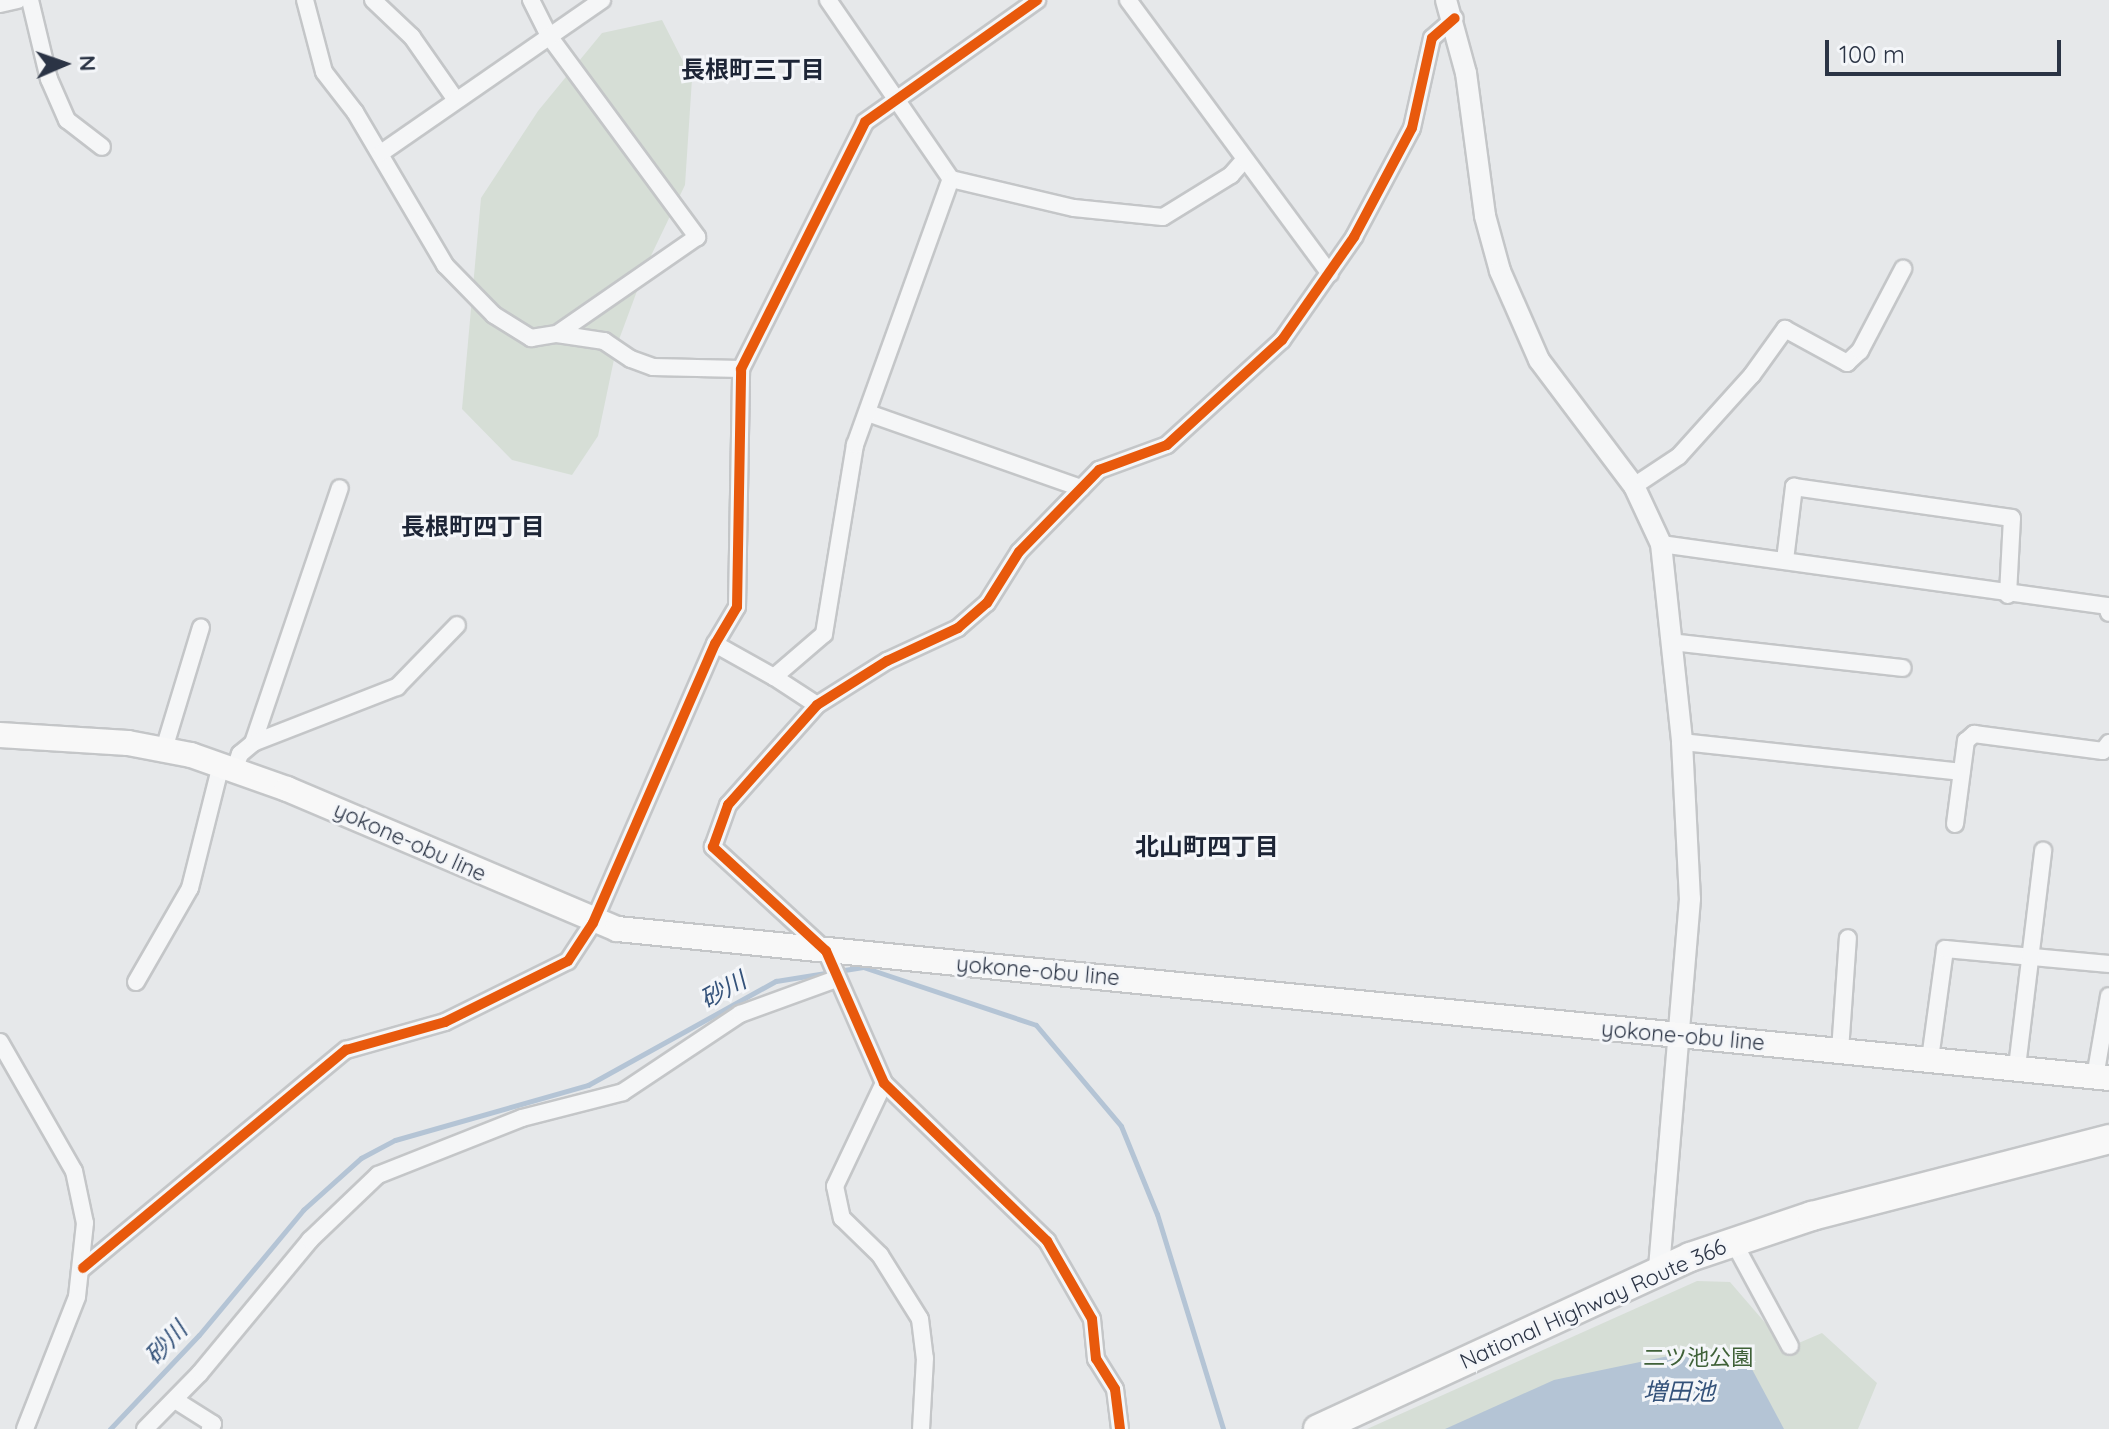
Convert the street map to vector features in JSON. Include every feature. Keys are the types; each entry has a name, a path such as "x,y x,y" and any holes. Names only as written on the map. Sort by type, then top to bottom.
{"highway":[{"name":"National Highway Route 366","path":"1318,1429 1659,1271 1734,1243 1812,1216 2109,1139"}],"main road":[{"name":"yokone-obu line","path":"0,735 164,749 228,767 593,923 826,951 2102,1077"}],"street":[{"path":"0,4 18,0"},
{"path":"30,0 49,79 67,120 102,147"},
{"path":"305,0 324,72 381,153 445,265 494,315 531,338 557,334 604,341 631,359 653,367 741,369"},
{"path":"373,0 412,37 456,100"},
{"path":"531,0 549,36 697,237 557,334"},
{"path":"381,153 602,0"},
{"path":"828,0 951,179 1074,208 1163,217 1231,175 1244,160"},
{"path":"83,1268 346,1050 445,1022 504,990 549,974 568,961 593,923 715,644 737,607 741,369 865,122 894,97 1037,0"},
{"path":"1128,0 1330,274"},
{"path":"1120,1429 1115,1389 1096,1359 1092,1319 1069,1272 1015,1205 884,1083 826,951 713,847 728,805 817,705 887,661 958,628 987,603 1019,552 1099,470 1167,445 1282,340 1330,274 1412,128 1432,38 1451,9"},
{"path":"1451,9 1485,216 1500,271 1551,379 1634,486 1661,544 1682,742 1690,899 1683,1037 1659,1271"},
{"path":"774,677 824,634 855,445 951,179"},
{"path":"1634,486 1679,456 1752,375 1785,329 1847,363 1860,351 1903,269"},
{"path":"868,413 1081,488"},
{"path":"1785,560 1794,487 2012,518 2008,595"},
{"path":"253,743 340,488"},
{"path":"1661,544 2008,595 2107,606 2109,613"},
{"path":"136,982 190,888 228,767 253,743 397,687 457,625"},
{"path":"164,749 201,627"},
{"path":"1671,642 1903,668"},
{"path":"715,644 817,705"},
{"path":"1955,824 1966,741 1974,734 2103,751 2109,743"},
{"path":"1682,742 1961,772"},
{"path":"2017,1067 2043,851"},
{"path":"1840,1051 1848,938"},
{"path":"1930,1059 1945,949 2109,964"},
{"path":"145,1429 175,1400 310,1240 378,1175 522,1118 623,1092 740,1014 836,979"},
{"path":"2102,1077 2109,996"},
{"path":"0,1042 74,1171 85,1223 83,1268 25,1429"},
{"path":"884,1083 835,1186 842,1218 880,1255 920,1319 925,1358 921,1429"},
{"path":"1734,1243 1790,1346"},
{"path":"175,1400 213,1424 210,1429"}],"green space":[{"path":"662,20 692,79 685,185 647,264 617,345 598,436 572,475 512,460 462,409 481,198 538,111 602,33"},
{"name":"二ツ池公園","path":"1697,1281 1730,1282 1787,1348 1822,1333 1877,1383 1858,1429 1367,1429"}],"water":[{"name":"増田池","path":"1683,1353 1746,1358 1784,1429 1445,1429 1554,1380"}],"waterway":[{"name":"砂川","path":"110,1429 199,1335 303,1210 361,1158 395,1140 588,1085 776,981 863,967 1036,1025 1121,1126 1157,1214 1223,1429"}],"cycle path":[{"path":"83,1268 346,1050 445,1022 568,961 593,923 715,644 737,607 741,369 865,122 1037,0"},
{"path":"1120,1429 1115,1389 1096,1359 1092,1319 1047,1241 884,1083 826,951 713,847 728,805 817,705 887,661 958,628 987,603 1019,552 1099,470 1167,445 1282,340 1354,237 1412,128 1432,38 1455,18"}],"district":[{"name":"長根町三丁目","path":"753,70"},
{"name":"長根町四丁目","path":"473,527"},
{"name":"北山町四丁目","path":"1207,847"}]}
